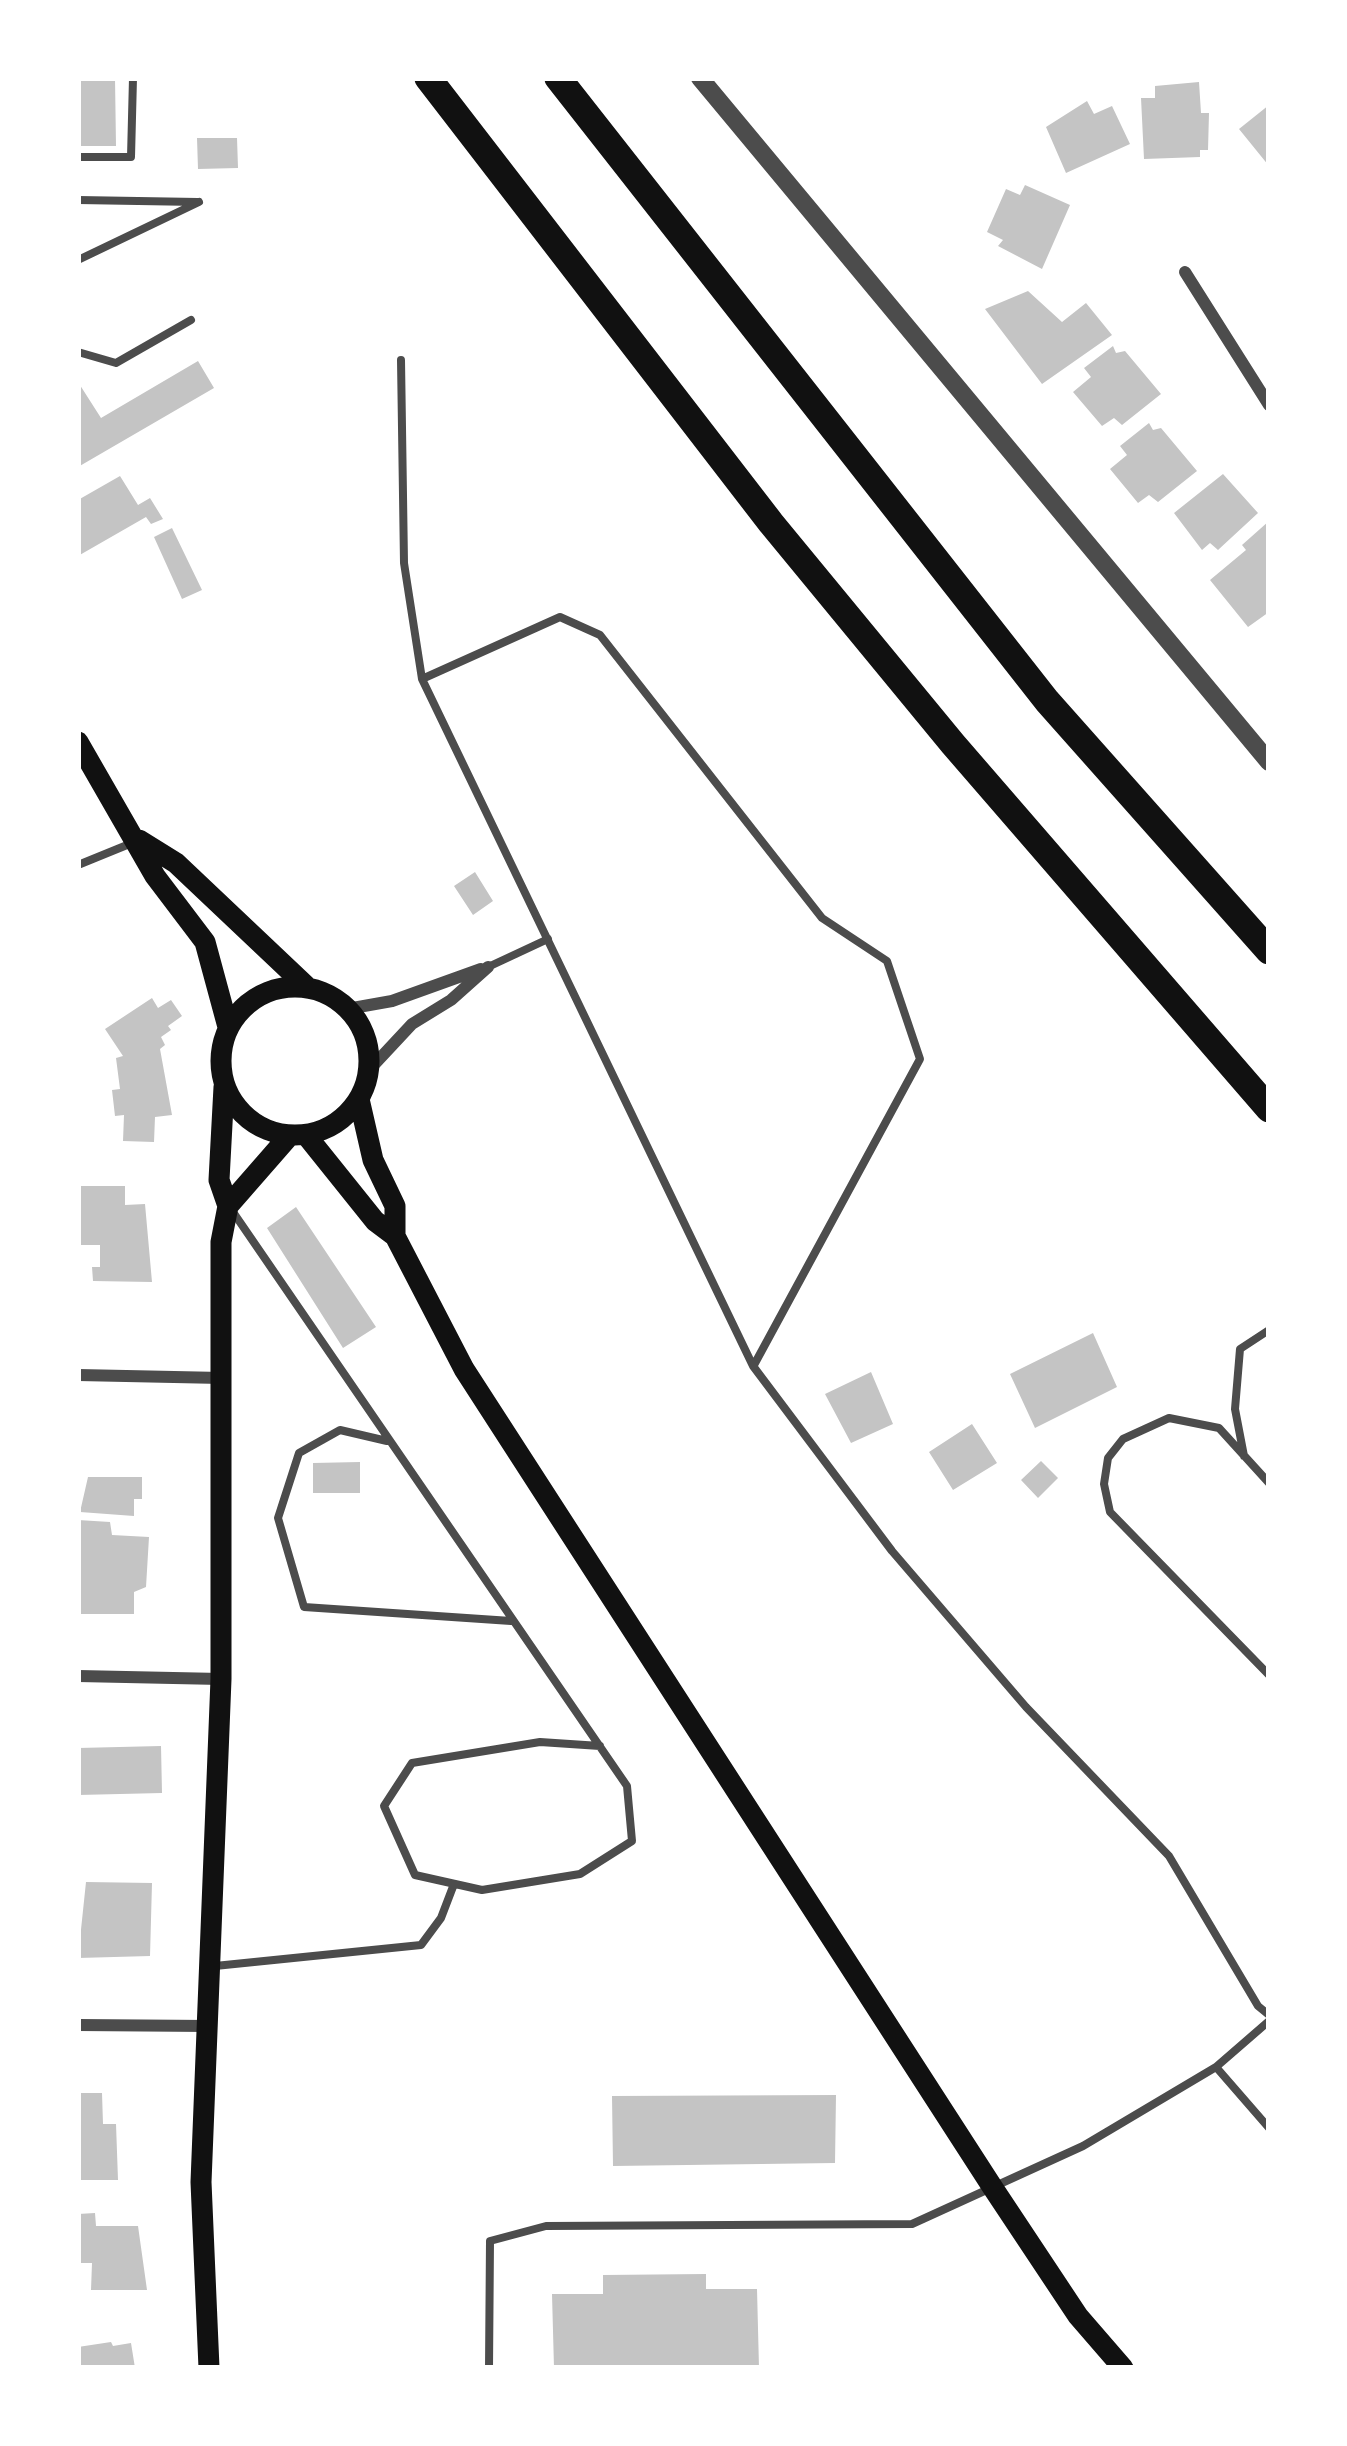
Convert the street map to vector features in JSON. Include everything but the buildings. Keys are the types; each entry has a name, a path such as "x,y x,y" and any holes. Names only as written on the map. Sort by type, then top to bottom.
{"highway":[{"path":"428,78 771,523 998,797 1269,1109"},
{"path":"558,78 1033,682 1269,951"}],"main road":[{"path":"79,747 139,840 155,876 206,942 228,1027"},
{"path":"139,840 176,863 306,986 325,992 347,1010 368,1044 370,1069 359,1099 327,1128 298,1135 228,1206"},
{"path":"209,2368 201,2182 214,1966 221,1679 221,1242 228,1206 219,1180 224,1087 221,1046 228,1027 260,994 306,986"},
{"path":"224,1087 250,1120 298,1135 375,1221 395,1236 464,1369 993,2188 1078,2316 1123,2368"},
{"path":"359,1099 373,1160 395,1206 395,1236"}],"street":[{"path":"700,78 1269,762"},
{"path":"1186,272 1269,405"},
{"path":"347,1010 392,1001 488,967"},
{"path":"370,1069 412,1024 452,1000 488,967"},
{"path":"78,1375 222,1378"},
{"path":"78,1676 221,1679"},
{"path":"78,2025 208,2026"}],"lane":[{"path":"78,157 130,157 134,78"},
{"path":"78,200 199,202 78,260"},
{"path":"78,352 116,363 191,320"},
{"path":"400,360 404,563 422,679 753,1366 907,1569 1026,1707 1169,1856 1269,2018 1216,2067 1083,2146 912,2224 546,2226 490,2241 489,2368"},
{"path":"422,679 560,617 600,635 822,918 887,961 920,1058 753,1366"},
{"path":"78,866 139,840"},
{"path":"488,967 548,939"},
{"path":"228,1206 388,1441 600,1746 627,1786 632,1841 580,1874 482,1890 415,1875 384,1806 412,1763 540,1742 600,1746"},
{"path":"1244,1456 1235,1409 1240,1349 1269,1330"},
{"path":"1269,1484 1219,1428 1169,1418 1123,1438 1108,1458 1104,1484 1110,1512 1269,1676"},
{"path":"388,1441 340,1430 298,1453 278,1518 304,1607 513,1621"},
{"path":"214,1966 421,1945 441,1918 454,1884"},
{"path":"1216,2067 1269,2128"}]}
